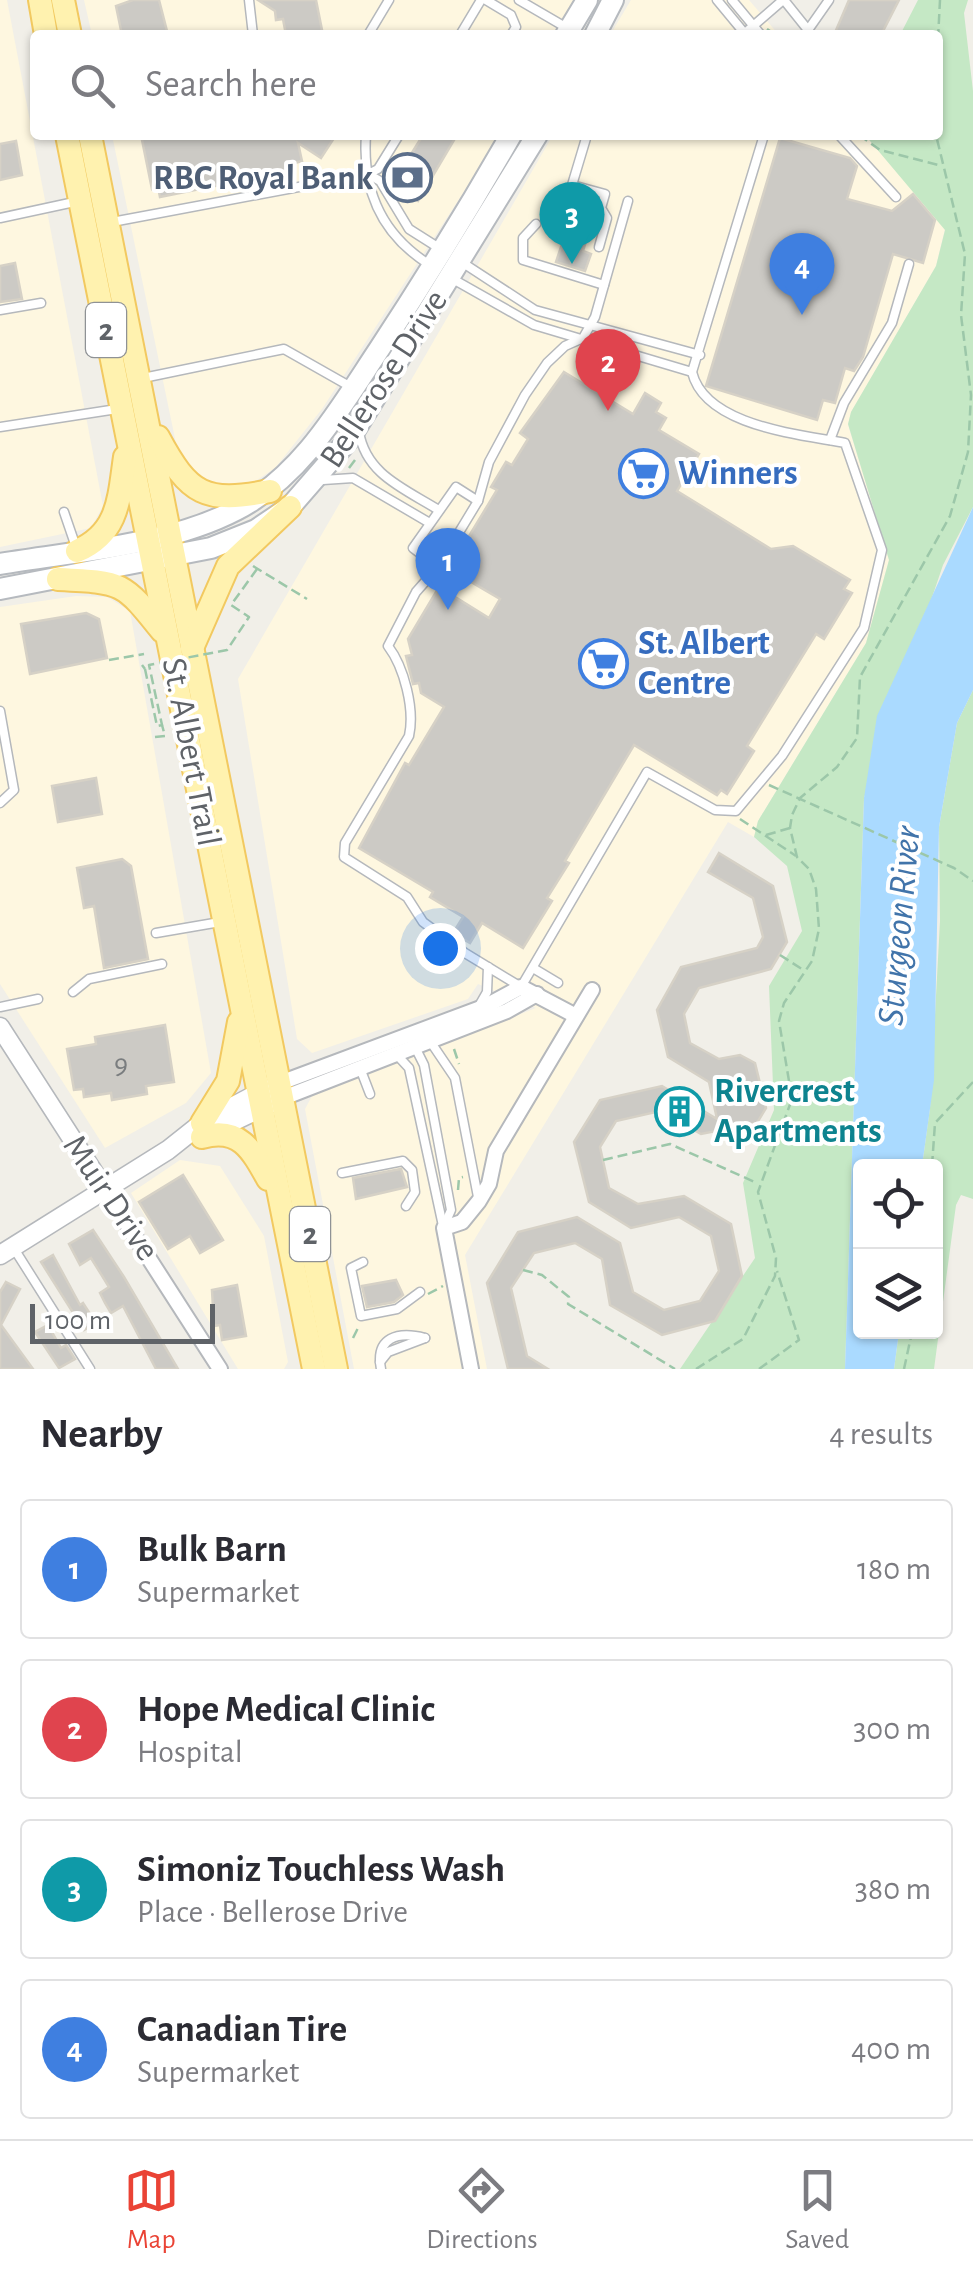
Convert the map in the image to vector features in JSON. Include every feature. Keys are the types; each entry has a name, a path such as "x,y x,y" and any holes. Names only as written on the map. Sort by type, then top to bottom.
{"main road":[{"path":"40,0 45,30"},
{"path":"63,0 69,30"},
{"path":"569,30 586,0"},
{"path":"598,30 612,3"},
{"name":"St. Albert Trail","path":"67,140 127,438 158,535"},
{"name":"St. Albert Trail","path":"91,140 146,413 158,535 192,648 271,1095 336,1369"},
{"name":"Bellerose Drive","path":"0,589 212,548 256,530 290,507 315,483 358,426 447,265 509,140"},
{"name":"Bellerose Drive","path":"0,564 158,535 232,513 270,491 327,428 534,140"},
{"path":"146,413 175,470 198,490 227,498 270,491"},
{"path":"77,551 103,537 112,522 127,438"},
{"path":"192,648 228,566 290,507"},
{"name":"St. Albert Trail","path":"163,560 168,638 224,922 241,1004 271,1095 280,1200 308,1361"},
{"path":"58,579 110,583 132,592 168,638"},
{"path":"241,1004 228,1081 202,1130 246,1143 280,1200"}],"street":[{"path":"6,1251 202,1130 403,1035 477,1009 520,987 576,1016"},
{"path":"471,1369 444,1228 462,1222 479,1201 489,1184 496,1151 592,990"},
{"path":"271,1095 360,1068 507,1011 537,994"},
{"name":"Muir Drive","path":"0,1027 220,1369"},
{"path":"403,1035 414,1047"}],"lane":[{"path":"249,0 252,30"},
{"path":"371,30 388,0"},
{"path":"463,30 483,0 511,15 514,30"},
{"path":"519,0 565,30"},
{"path":"717,0 743,30"},
{"path":"732,0 760,30"},
{"path":"750,30 780,1 808,30 828,0"},
{"path":"366,140 366,189 399,243 535,310 700,356"},
{"path":"108,223 368,174 378,169 395,140"},
{"path":"585,140 572,184 605,194 601,208 607,218 599,247"},
{"path":"628,201 584,338 565,346 547,363 524,395 489,462 478,502 438,567 416,592 388,646 395,655 412,718 408,736 345,844 344,857 407,896 423,922 520,987 647,772 715,810 731,812 763,782 864,628 882,550 845,443 725,414 700,394 692,372 763,140"},
{"path":"844,140 896,197"},
{"path":"368,174 380,182 409,229 447,265 534,325 692,372"},
{"path":"0,218 80,200"},
{"path":"536,224 523,238 523,260 604,285"},
{"path":"830,440 844,403 892,323 909,264"},
{"path":"0,310 40,302"},
{"path":"138,379 284,349 353,388"},
{"path":"0,427 122,408"},
{"path":"358,426 362,452 376,470 436,509"},
{"path":"315,483 335,476 353,478 428,522"},
{"path":"438,567 413,548 436,509 456,487 478,502"},
{"path":"64,512 77,551"},
{"path":"0,710 14,790 0,803"},
{"path":"156,932 224,922"},
{"path":"73,992 89,979 162,964"},
{"path":"477,1009 487,992 488,967"},
{"path":"532,968 558,984"},
{"path":"0,1007 38,998"},
{"path":"403,1035 430,1041 454,1078 479,1201"},
{"path":"414,1047 424,1065 450,1210 444,1228"},
{"path":"396,1054 409,1068 444,1228"},
{"path":"360,1068 370,1094"},
{"path":"342,1172 404,1161 412,1170 415,1192 406,1206"},
{"path":"6,1251 90,1369"},
{"path":"363,1262 352,1268 361,1316 397,1309 420,1292"},
{"path":"380,1366 379,1350 394,1336 425,1338"}],"path":[{"path":"938,30 940,0"},
{"path":"866,140 880,150 944,166"},
{"path":"798,857 790,828 800,798 853,747 860,724 856,699 860,677 950,516 966,464 972,411 961,316 964,254 937,140"},
{"path":"349,470 355,460"},
{"path":"248,563 307,599"},
{"path":"155,737 165,736 150,665 226,650 248,617 231,606 257,569"},
{"path":"109,660 144,654"},
{"path":"143,667 156,726 162,725"},
{"path":"763,782 954,868 973,882"},
{"path":"731,812 798,857 809,869 819,905 818,943 806,971 781,1010 780,1034 792,1099 788,1121 758,1184 798,1340 759,1369"},
{"path":"764,835 790,828"},
{"path":"780,955 806,971"},
{"path":"932,1159 933,1128 973,1082"},
{"path":"602,1160 670,1144 758,1184"},
{"path":"696,1369 742,1339 769,1293 776,1266"},
{"path":"523,1270 556,1284 569,1296 568,1304 674,1369"},
{"path":"904,1369 910,1339"}],"shaded area":[{"path":"0,0 7,0 30,121 30,140 34,140 103,506 91,528 0,547"},
{"path":"84,0 581,0 565,30 91,30"},
{"path":"631,0 749,0 775,30 613,30"},
{"path":"113,140 498,140 322,409 275,468 239,492 196,481 178,453"},
{"name":"St. Albert Centre","path":"550,140 869,140 945,229 936,266 851,412 848,425 889,560 866,643 758,821 754,837 728,822 465,1255 487,1369 354,1369 305,1109 313,1094 536,1008 478,984 468,999 312,1053 297,1039 238,679"},
{"path":"76,596 107,597 130,611 211,1073 186,1103 105,1148 0,984 0,607"},
{"path":"180,1160 220,1166 264,1236 288,1362 284,1369 238,1369 131,1193"}],"green space":[{"path":"918,0 968,0 964,13 973,91 973,507 943,565 864,798 845,1369 680,1369 755,1258 743,1183 774,1110 769,986 802,931 787,866 754,837 758,821 866,643 889,560 848,424 851,412 936,266 945,230 869,140 943,140 943,30 903,30"},
{"path":"973,690 973,1199 961,1195 956,1205 943,1302 943,1159 923,1159 930,1108 940,921 939,827 957,723"},
{"path":"898,1339 938,1339 934,1369 894,1369"}],"water":[{"name":"Sturgeon River","path":"973,507 973,690 957,723 939,827 934,1080 923,1159 853,1159 853,1339 898,1339 894,1369 845,1369 864,798 877,716"}],"building":[{"path":"133,0 159,0 167,30 121,30 116,6"},
{"path":"258,0 316,0 322,30 285,30 283,19 276,20 275,11"},
{"path":"849,0 899,0 884,30 836,30"},
{"path":"142,140 333,140 321,158 298,143 302,161 291,164 293,172 278,176 280,181 261,185 259,177 160,197 158,187 152,189"},
{"path":"420,140 454,140 418,201 393,183"},
{"path":"779,140 850,158 857,166 847,199 892,211 913,194 935,220 923,263 893,254 863,357 854,371 845,368 835,403 823,400 817,420 706,386"},
{"path":"16,141 22,175 0,180 0,144"},
{"path":"562,205 594,215 583,251 591,254 585,271 556,262 567,229 556,226"},
{"path":"15,263 22,299 0,302 0,266"},
{"name":"St. Albert Centre","path":"564,372 633,414 645,393 661,403 656,412 666,418 659,430 699,454 677,491 771,549 793,546 850,580 844,589 852,593 824,639 816,634 747,746 754,751 727,794 721,790 717,795 634,745 565,861 569,863 547,898 552,901 523,948 482,923 470,943 453,933 463,917 430,897 433,892 359,848 405,763 409,765 444,707 421,693 419,683 413,684 406,656 412,655 408,639 439,587 489,618 500,599 449,569 497,490 491,487 506,462 512,465 528,439 520,433"},
{"path":"86,613 99,619 107,658 30,674 21,624"},
{"path":"96,778 102,814 58,822 52,786"},
{"name":"Rivercrest Apartments","path":"719,853 773,886 787,942 771,969 699,988 684,1014 690,1043 719,1059 740,1055 755,1063 766,1108 757,1123 701,1134 660,1111 616,1121 600,1147 609,1188 638,1204 684,1196 731,1224 742,1276 715,1321 662,1335 610,1305 602,1259 575,1243 534,1253 511,1288 527,1356 548,1369 508,1369 487,1283 518,1232 577,1217 620,1243 633,1292 664,1310 700,1301 719,1271 711,1236 679,1217 631,1228 589,1202 574,1142 600,1100 662,1086 717,1119 709,1082 668,1057 657,1010 681,967 757,948 763,937 753,898 708,872"},
{"path":"122,859 131,866 148,959 104,968 94,906 84,908 77,868"},
{"path":"165,1025 174,1082 146,1086 147,1094 112,1100 111,1093 84,1097 83,1089 74,1090 67,1049 96,1044 95,1037"},
{"path":"401,1169 407,1187 356,1199 353,1178"},
{"path":"183,1175 223,1240 200,1253 190,1236 168,1249 139,1202"},
{"path":"93,1230 178,1369 156,1369 123,1306 111,1313 105,1303 100,1293 109,1287 91,1258 80,1265 69,1244"},
{"path":"53,1255 80,1305 83,1303 96,1323 84,1330 41,1262"},
{"path":"396,1280 403,1295 394,1302 367,1307 362,1286"},
{"path":"6,1282 20,1289 1,1325 33,1369 0,1369 0,1292"},
{"path":"237,1285 246,1336 222,1340 220,1325 214,1326 212,1290"},
{"path":"48,1325 61,1348 66,1345 75,1359 59,1368 35,1332"}],"place":[{"name":"RBC Royal Bank","path":"408,178"},
{"name":"Simoniz Touchless Wash","path":"572,264"},
{"name":"Canadian Tire","path":"802,315"},
{"name":"Hope Medical Clinic","path":"608,411"},
{"name":"Winners","path":"643,473"},
{"name":"Bulk Barn","path":"448,610"},
{"name":"St. Albert Centre","path":"603,663"},
{"name":"Rivercrest Apartments","path":"679,1111"}]}
